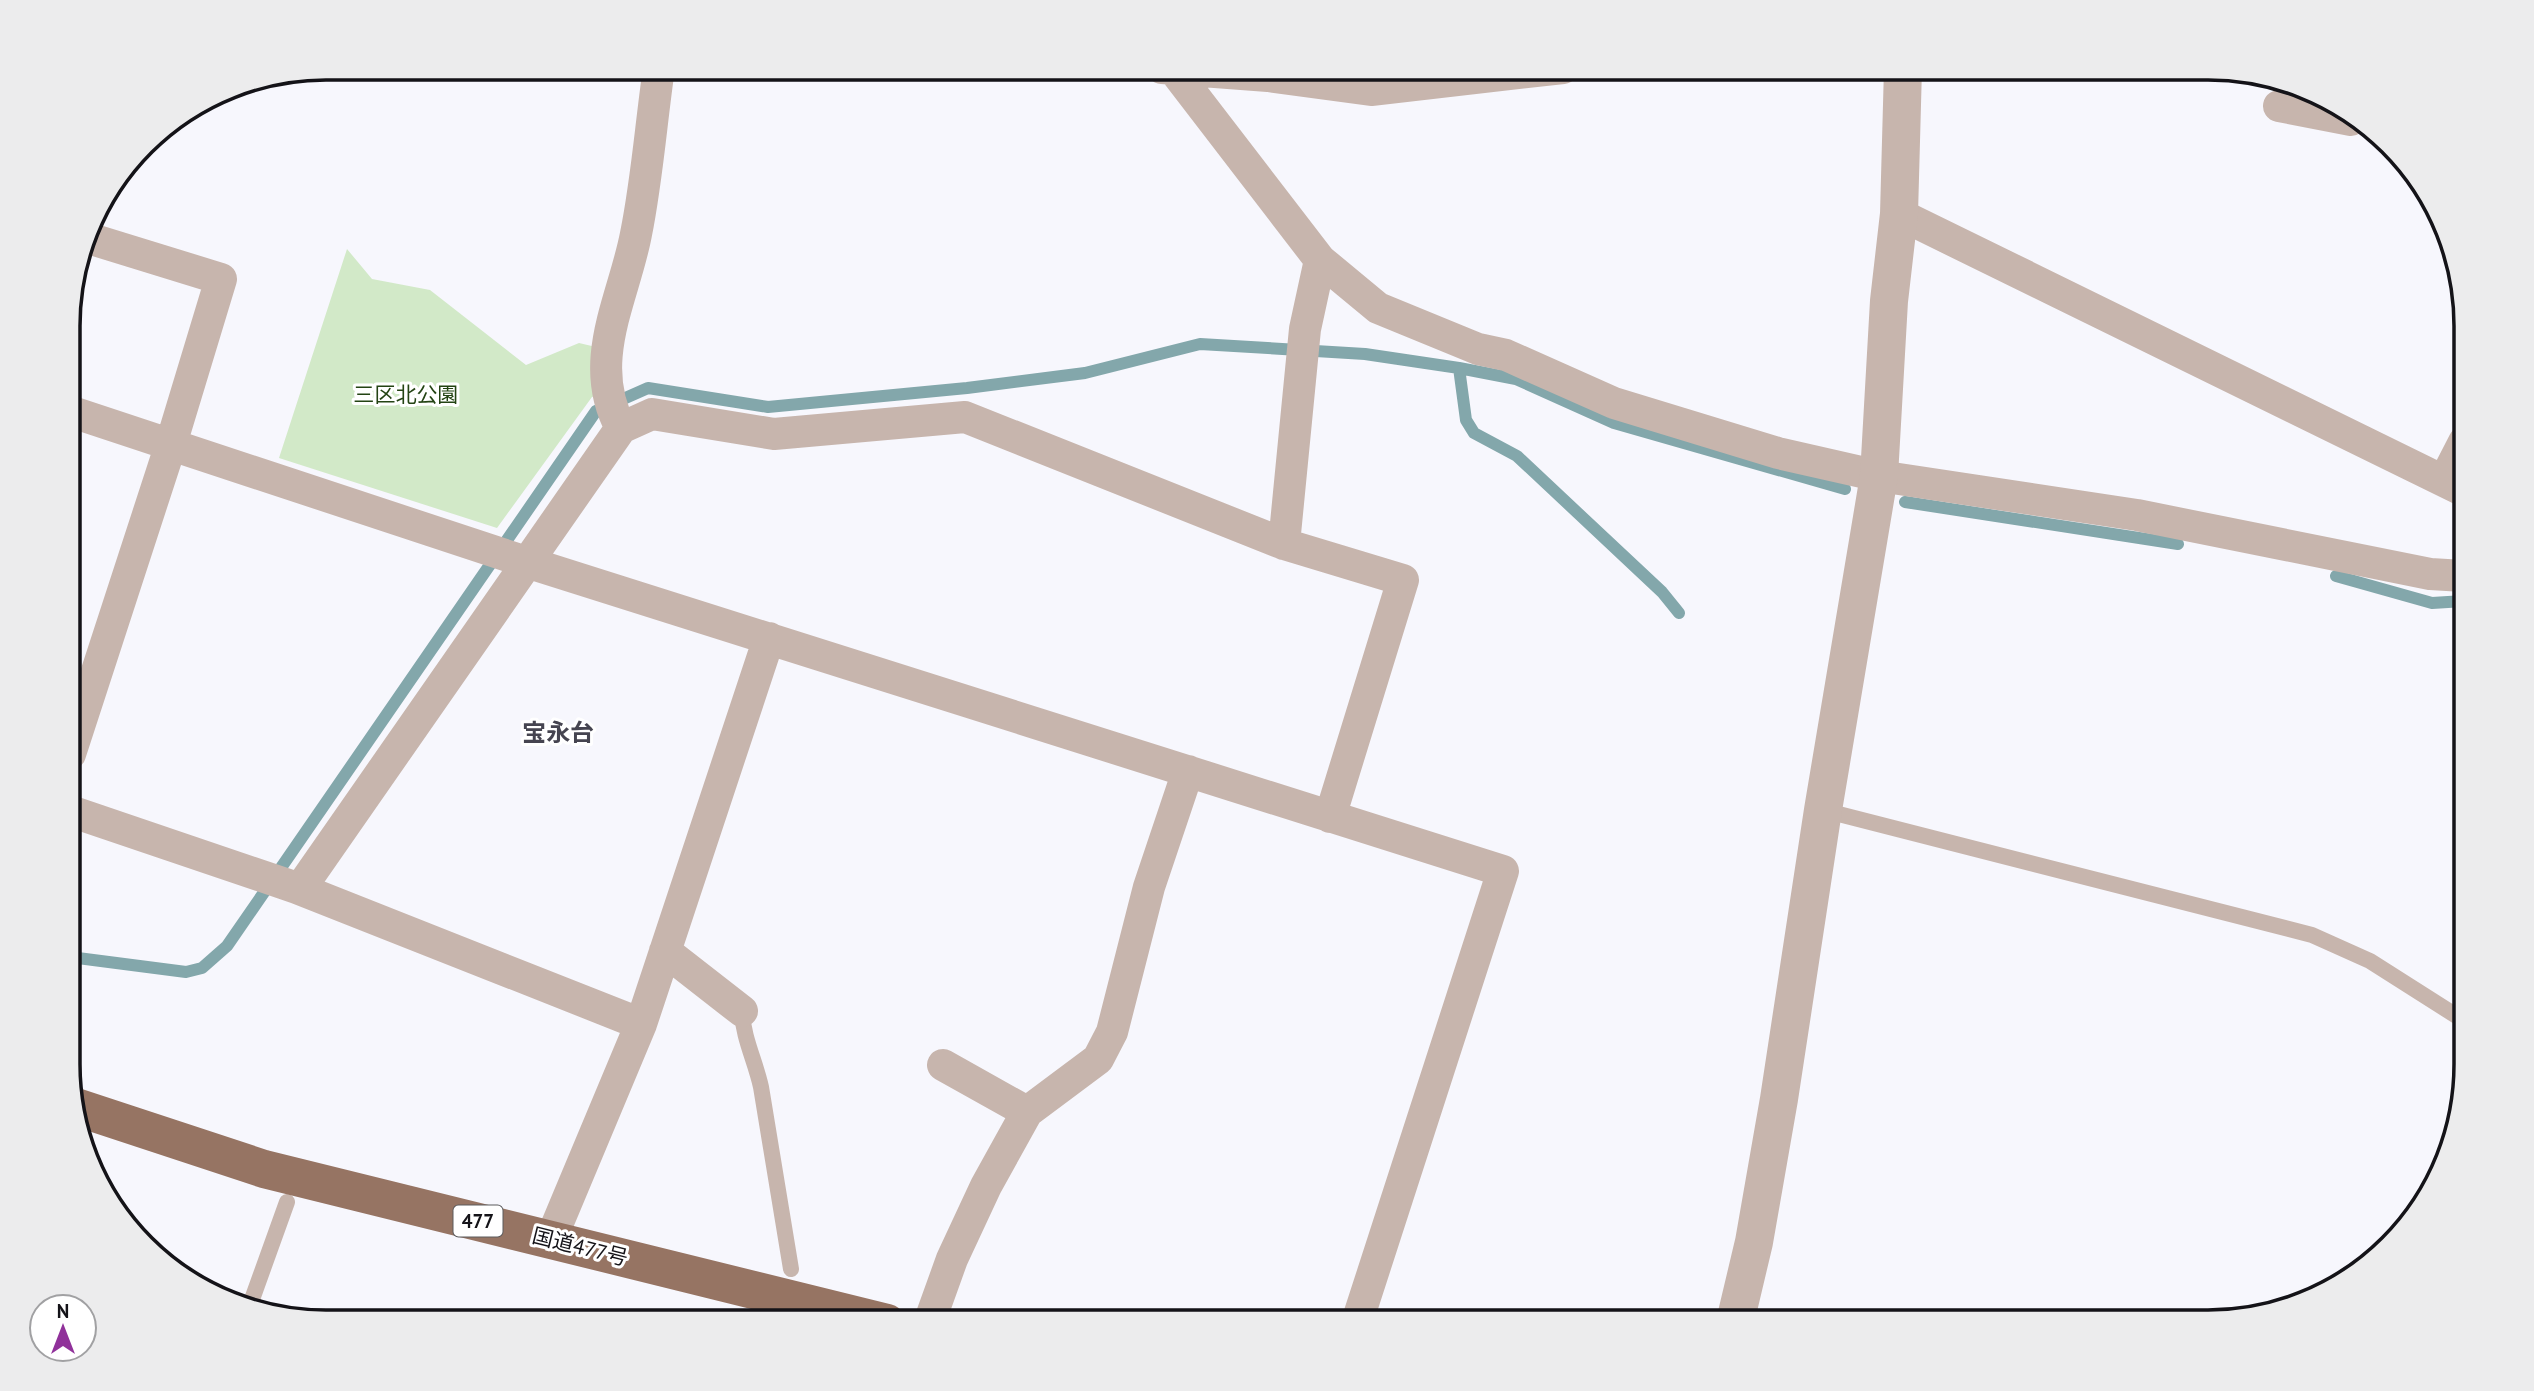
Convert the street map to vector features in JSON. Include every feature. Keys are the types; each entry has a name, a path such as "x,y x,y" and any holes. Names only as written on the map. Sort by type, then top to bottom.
{"highway":[{"name":"国道477号","path":"85,1110 264,1169 835,1310"}],"street":[{"path":"1738,1310 1754,1242 1774,1125 1822,810 1878,476 1889,301 1899,214 1903,80"},
{"path":"298,888 524,562 615,412 607,335 636,235 657,81"},
{"path":"1177,81 1320,260 1378,308 1478,348 1506,355 1614,404 1778,453 1878,476 2137,515 2430,574 2454,575"},
{"path":"2279,106 2337,117"},
{"path":"1899,214 2454,486"},
{"path":"80,722 171,444 221,279 96,241"},
{"path":"1284,544 1305,329 1320,260"},
{"path":"615,412 652,414 774,434 965,417 1284,544 1403,580 1330,817"},
{"path":"81,415 524,562 1503,872 1361,1310"},
{"path":"551,1239 641,1024 769,638"},
{"path":"934,1310 974,1210 1027,1112 1098,1059 1112,1032 1149,887 1188,771"},
{"path":"80,815 298,888 641,1024"},
{"path":"665,951 742,1012"},
{"path":"943,1065 1027,1112"}],"lane":[{"path":"1822,810 2312,935 2370,961 2454,1014"},
{"path":"742,1012 743,1036 754,1057 761,1087 791,1269"},
{"path":"252,1299 287,1202"}],"green space":[{"name":"三区北公園","path":"347,249 372,279 430,290 526,365 579,343 596,347 599,395 592,397 497,528 279,458"}],"waterway":[{"path":"80,958 186,972 202,968 227,946 596,411 648,388 768,407 967,388 1085,373 1200,344 1365,354 1459,368 1466,420 1474,433 1517,456 1662,592 1679,613"},
{"path":"1459,368 1516,379 1614,423 1845,489"},
{"path":"1905,502 2178,544"},
{"path":"2336,576 2432,603 2454,602"}],"district":[{"name":"宝永台","path":"558,733"}]}
